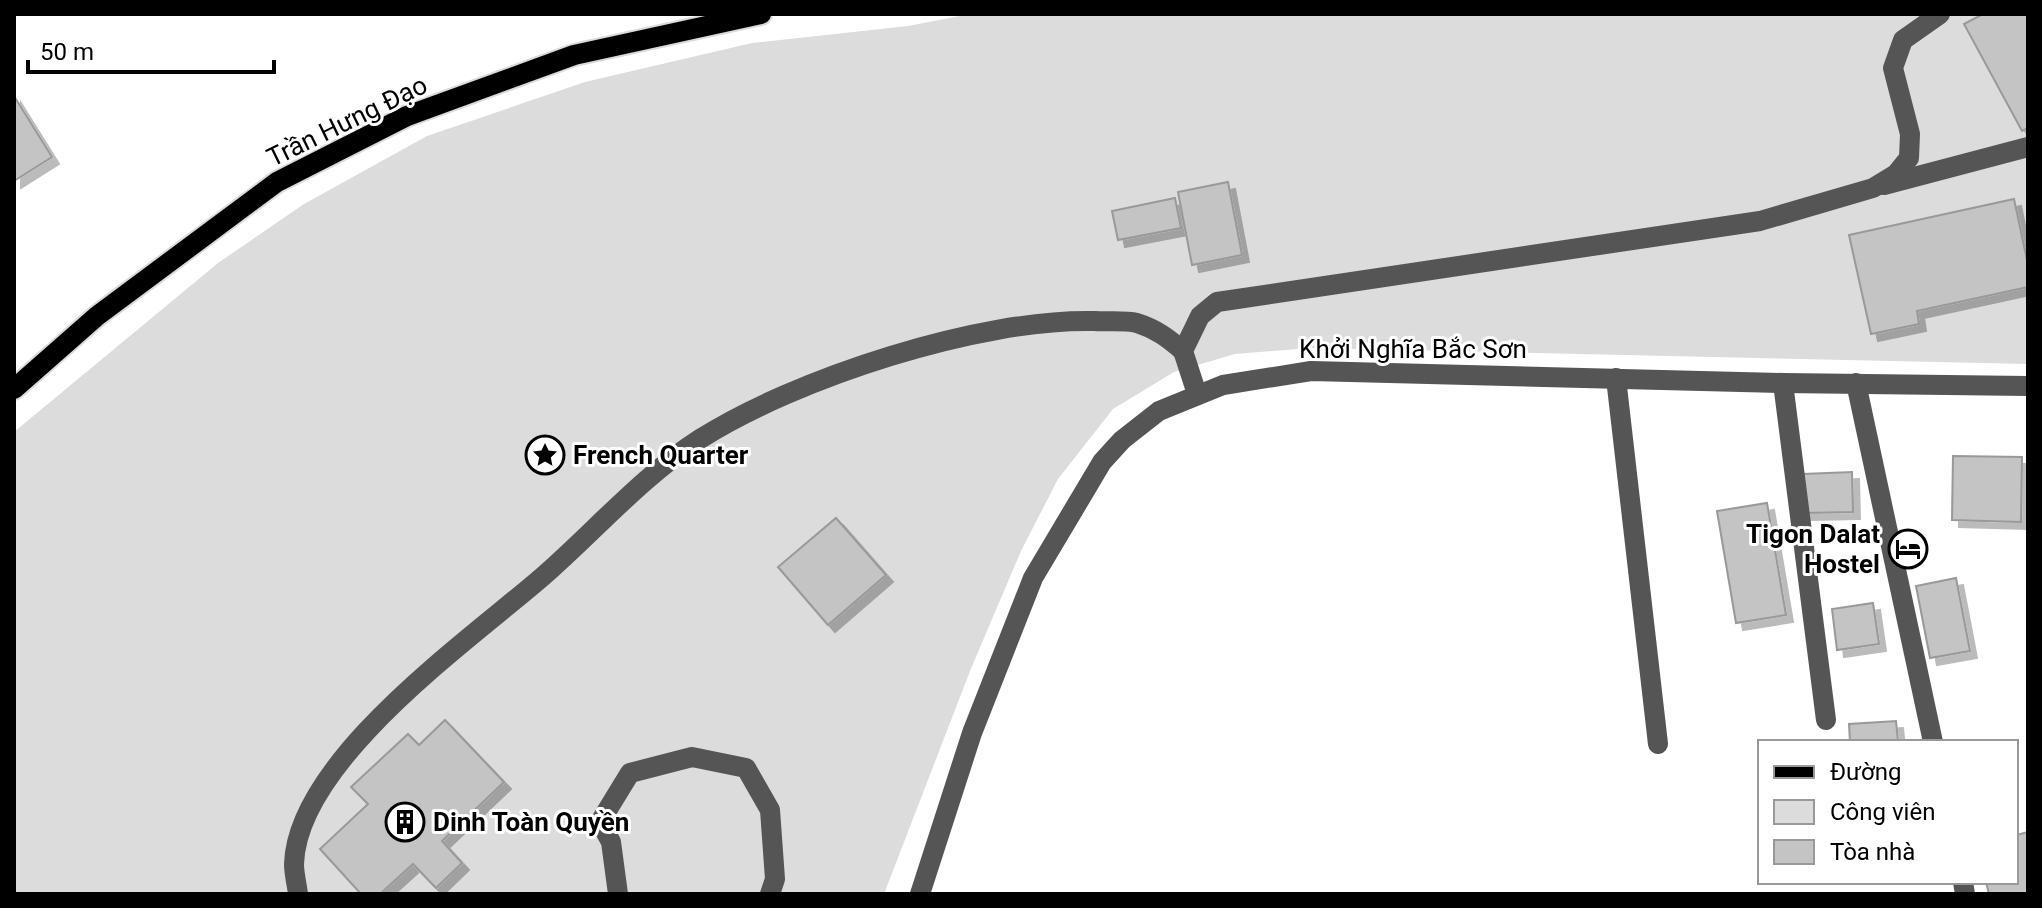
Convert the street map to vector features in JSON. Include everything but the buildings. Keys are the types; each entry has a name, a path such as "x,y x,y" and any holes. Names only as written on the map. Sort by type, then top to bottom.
{"main road":[{"name":"Trần Hưng Đạo","path":"14,389 97,316 277,182 407,116 560,60 738,15 761,14"}],"street":[{"path":"1873,188 1896,174 1909,158 1910,134 1893,68 1903,40 1940,14"},
{"path":"1183,351 1200,316 1217,302 1760,221 2028,147"},
{"path":"298,894 294,864 302,828 358,737 415,682 543,576 616,507 699,439 784,396 940,341 1009,327 1074,321 1134,322 1161,332 1183,351 1197,394"},
{"name":"Khởi Nghĩa Bắc Sơn","path":"920,894 972,733 1033,578 1102,462 1122,440 1159,411 1223,385 1311,371 2028,386"},
{"path":"1616,378 1658,744"},
{"path":"1783,383 1826,720"},
{"path":"1856,383 1933,740"},
{"path":"618,894 611,842 600,822 630,773 692,757 746,768 770,810 775,879 770,894"}],"green space":[{"name":"French Quarter","path":"970,14 2028,14 2028,364 1311,348 1235,354 1174,372 1113,409 1058,479 1021,551 970,671 884,894 14,894 14,432 218,263 304,204 427,136 585,82 752,43 908,26"}],"place":[{"name":"French Quarter","path":"545,455"},
{"name":"Tigon Dalat Hostel","path":"1908,549"},
{"name":"Dinh Toàn Quyền","path":"405,822"}]}
